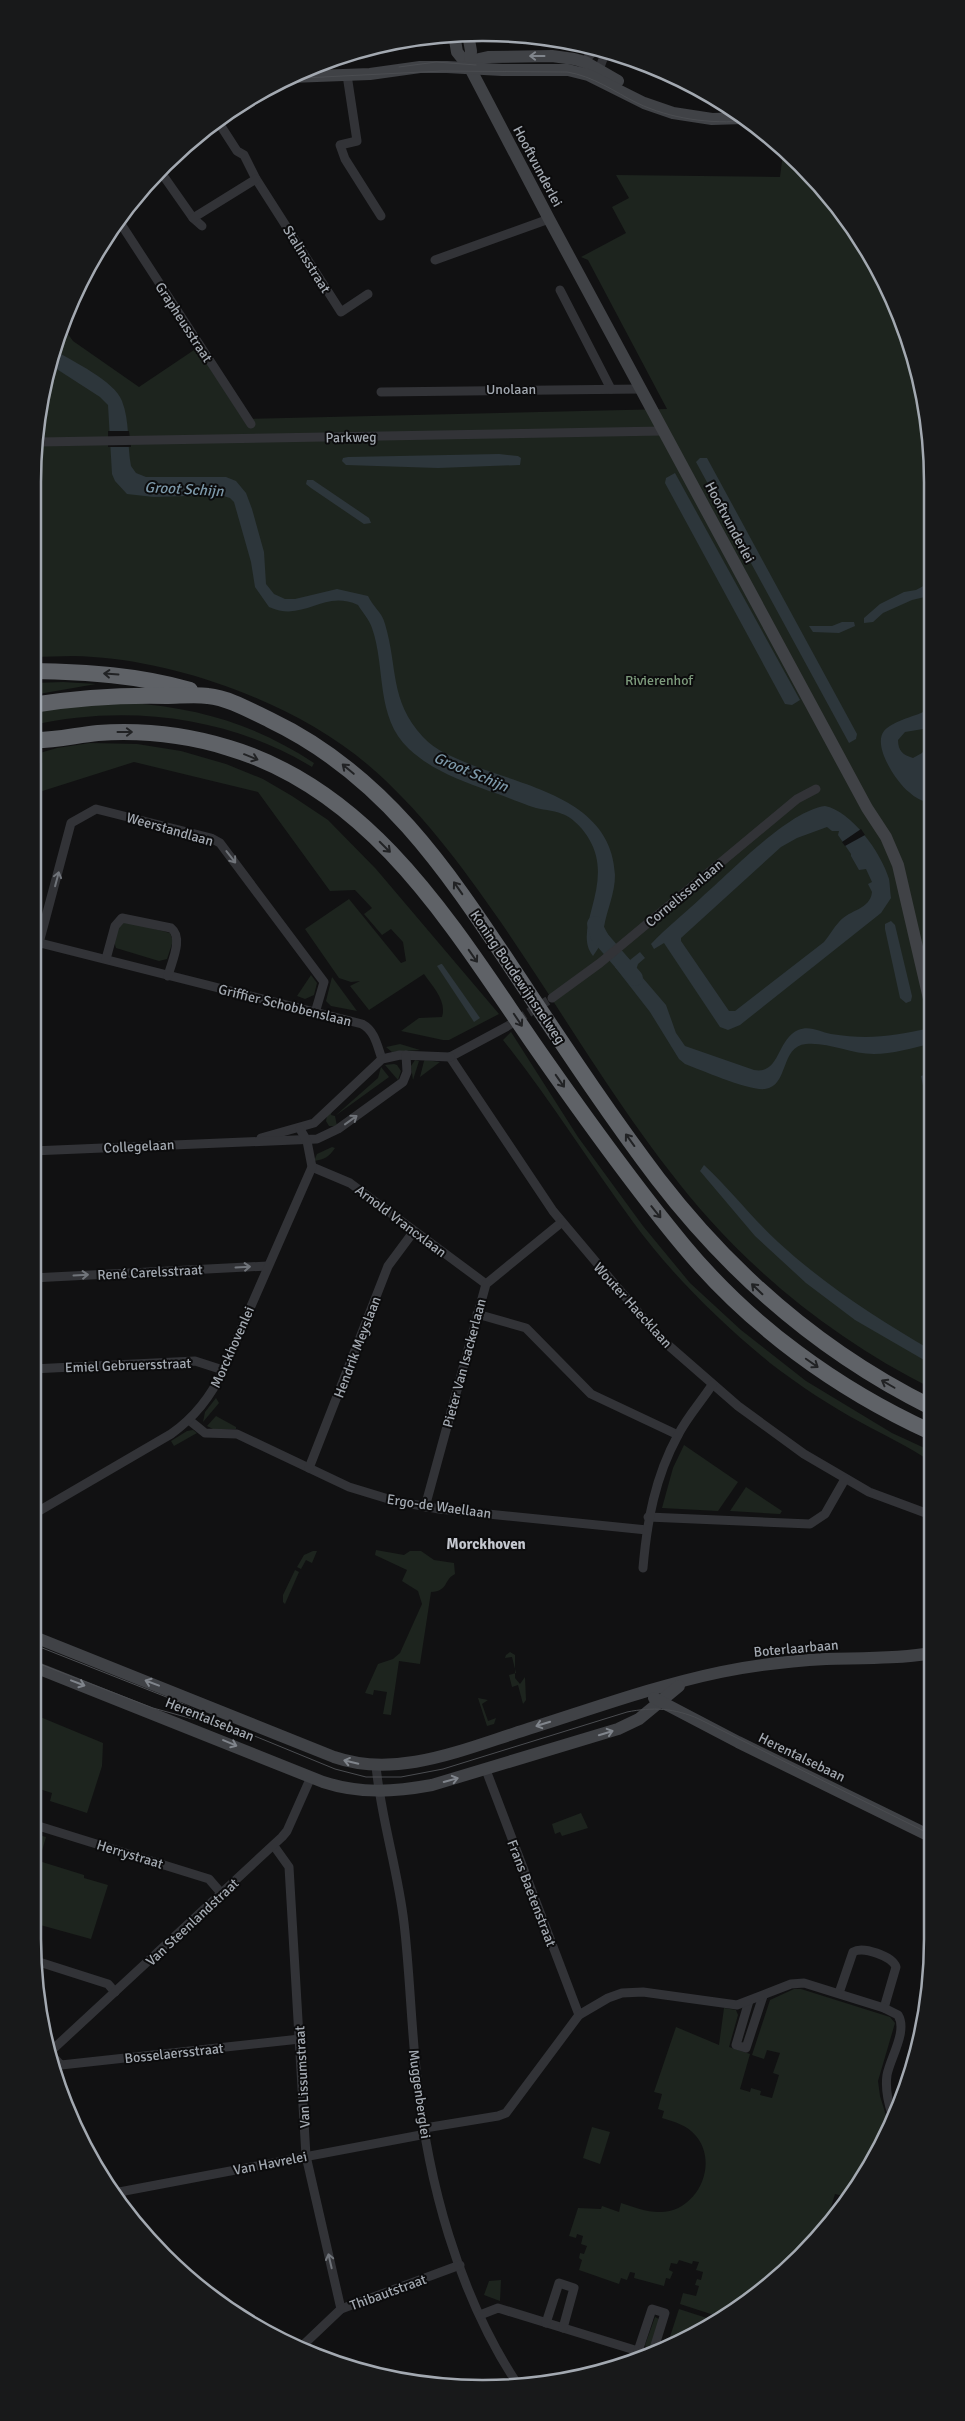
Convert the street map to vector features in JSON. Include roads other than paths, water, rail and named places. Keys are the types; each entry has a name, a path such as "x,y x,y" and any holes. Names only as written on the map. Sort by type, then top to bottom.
{"highway":[{"path":"41,671 121,675 159,681 209,696"},
{"name":"Koning Boudewijnsnelweg","path":"41,704 110,696 209,696 248,709 300,736 341,763 382,798 438,860 552,1028 659,1179 738,1270 766,1297 831,1349 924,1403"},
{"name":"Koning Boudewijnsnelweg","path":"41,741 122,732 172,735 232,749 287,772 328,798 351,816 412,875 432,898 641,1192 686,1248 746,1312 783,1343 862,1396 924,1428"}],"main road":[{"path":"469,41 470,68"},
{"name":"Hooftvunderlei","path":"455,42 457,52 470,68 663,431 867,808 886,837 899,869 924,977"},
{"path":"311,76 347,75 420,67 502,70 583,68 644,103 673,113 712,119 731,118"},
{"path":"597,75 670,104 703,110 719,110"},
{"name":"Herentalsebaan","path":"41,1640 334,1757 376,1766 408,1763 448,1754 637,1695 660,1700 738,1742 924,1833"},
{"name":"Boterlaarbaan","path":"637,1695 720,1672 782,1663 908,1657 924,1654"},
{"name":"Boterlaarbaan","path":"908,1657 924,1660"},
{"name":"Herentalsebaan","path":"41,1670 311,1777 345,1788 379,1792 432,1785 626,1726 639,1719 660,1700"},
{"name":"Boterlaarbaan","path":"660,1700 688,1680"}],"street":[{"path":"583,68 592,55"},
{"path":"597,75 603,58"},
{"path":"347,75 357,141 340,145 345,158 381,216"},
{"name":"Stalinsstraat","path":"221,127 237,151 244,155 256,179 341,312 368,294"},
{"path":"164,177 192,218 202,226"},
{"path":"192,218 256,179"},
{"path":"435,260 549,219"},
{"name":"Grapheusstraat","path":"123,227 251,424"},
{"path":"560,290 611,388"},
{"name":"Unolaan","path":"381,392 641,389"},
{"name":"Parkweg","path":"43,442 663,431"},
{"name":"Cornelissenlaan","path":"552,998 600,964 797,799 816,789"},
{"name":"Weerstandlaan","path":"41,927 71,823 96,809 211,838 220,843 324,982 315,1013"},
{"path":"106,959 114,926 122,918 171,928 176,933 177,941 168,976"},
{"name":"Griffier Schobbenslaan","path":"41,945 106,959 367,1026 374,1035 382,1058"},
{"path":"382,1058 406,1056 450,1057 506,1027"},
{"name":"Collegelaan","path":"41,1150 246,1141 308,1141 331,1134 399,1086 406,1077 406,1056"},
{"name":"Wouter Haecklaan","path":"450,1057 562,1222 650,1327 712,1385 768,1429 804,1454 869,1492 924,1512"},
{"name":"Collegelaan","path":"246,1141 300,1129 319,1120 348,1088 382,1058"},
{"path":"300,1129 308,1141 312,1167"},
{"name":"Arnold Vrancxlaan","path":"312,1167 350,1183 486,1284"},
{"name":"Morckhovenlei","path":"41,1509 171,1434 189,1420 210,1396 312,1167"},
{"name":"Pieter Van Isackerlaan","path":"425,1507 486,1284 562,1222"},
{"name":"Hendrik Meyslaan","path":"309,1468 388,1266 414,1231"},
{"name":"René Carelsstraat","path":"41,1278 268,1266"},
{"path":"477,1314 526,1328 591,1394 678,1435"},
{"name":"Emiel Gebruersstraat","path":"41,1368 195,1361 223,1370"},
{"path":"643,1568 648,1517 664,1465 678,1435 712,1385"},
{"name":"Ergo-de Waellaan","path":"189,1420 205,1433 237,1434 349,1487 378,1497 425,1507 647,1530"},
{"path":"648,1517 810,1524 825,1514 846,1479"},
{"path":"376,1766 379,1792"},
{"name":"Frans Baetenstraat","path":"486,1770 579,2015"},
{"name":"Van Steenlandstraat","path":"55,2047 274,1846 287,1831 311,1777"},
{"name":"Muggenberglei","path":"379,1792 402,1906 414,2053 425,2131 441,2204 460,2265 480,2315 513,2379"},
{"name":"Herrystraat","path":"41,1827 209,1878 222,1894"},
{"name":"Van Lissumstraat","path":"274,1846 289,1867 306,2156 341,2309"},
{"path":"839,1994 853,1952 860,1950 890,1959 896,1967 884,2008"},
{"path":"42,1963 108,1984 115,1992"},
{"path":"579,2015 613,1996 628,1993 643,1992 737,2005 797,1983 839,1994 884,2008 898,2015 902,2024 887,2077 890,2107"},
{"path":"749,2001 736,2045 746,2048 763,1996"},
{"name":"Van Havrelei","path":"121,2191 306,2156 506,2113 579,2015"},
{"name":"Bosselaersstraat","path":"60,2064 61,2065 300,2040"},
{"name":"Thibautstraat","path":"306,2342 341,2309 460,2265"},
{"path":"546,2323 559,2283 574,2288 562,2328"},
{"path":"480,2315 498,2308 638,2351"},
{"path":"638,2351 652,2309 665,2313 655,2344"}],"water":[{"name":"Groot Schijn","path":"61,354 102,379 118,394 125,409 131,466 136,473 146,477 226,477 236,481 246,493 252,509 264,552 266,584 274,594 285,599 295,599 337,589 368,596 382,616 385,624 399,696 412,723 428,742 459,760 563,800 583,813 599,829 610,850 615,875 614,889 604,927 610,938 599,947 593,956 588,945 587,933 598,872 596,856 589,839 582,829 569,817 562,814 530,806 447,774 418,757 409,749 398,736 391,722 386,707 372,628 358,605 345,601 334,601 293,611 282,611 269,607 255,587 251,562 234,502 230,498 220,495 154,497 127,494 115,481 112,474 108,405 100,397 56,369"},
{"path":"499,454 518,456 521,458 520,465 438,468 346,465 342,461 343,458 348,457"},
{"path":"700,458 707,458 857,734 856,739 849,743 696,462"},
{"path":"675,473 800,700 792,705 785,704 665,483 666,478"},
{"path":"307,480 313,480 369,518 371,523 364,524 311,488 306,484"},
{"path":"924,586 924,597 912,600 883,613 873,622 864,623 864,618 880,604 904,592 916,590"},
{"path":"842,622 854,622 855,626 839,633 813,632 809,626 832,626"},
{"path":"924,711 924,729 905,732 898,740 902,752 913,758 924,750 924,801 914,796 898,781 883,755 881,746 881,738 884,731 900,721"},
{"path":"825,806 835,809 855,824 872,845 885,868 889,879 891,898 881,913 740,1025 728,1030 720,1027 664,943 654,949 651,944 760,844 777,830 810,810","holes":["827,827 832,831 839,831 838,835 859,870 866,869 872,882 868,884 872,892 868,902 843,918 824,942 735,1011 729,1011 681,941 681,938 781,847 797,838"]},
{"path":"891,921 895,925 912,996 911,1001 906,1003 900,998 885,929 885,924"},
{"path":"640,952 645,958 638,964 636,970 666,1005 676,1033 685,1046 754,1070 762,1070 769,1067 791,1035 802,1029 858,1037 892,1035 924,1029 924,1045 895,1052 874,1054 806,1044 798,1046 792,1051 782,1074 773,1086 758,1089 737,1084 685,1064 679,1059 650,1012 615,967 627,957 630,960"},
{"path":"442,964 480,1018 474,1022 437,966"},
{"path":"924,1075 924,1090 921,1076"},
{"path":"704,1165 768,1233 814,1273 890,1326 924,1346 924,1360 855,1320 806,1283 755,1236 700,1171"}],"waterway":[{"name":"Groot Schijn","path":"595,924 598,935 635,978"}],"tunnel":[{"path":"506,1027 552,998"}],"tram line":[{"path":"399,67 436,62 476,65"},
{"path":"308,78 442,71 567,72 586,77 637,103 663,113 705,121 736,122"},
{"path":"41,1648 179,1702 218,1721 335,1769 366,1777 401,1777 443,1769 627,1712 645,1709 672,1711 699,1719 924,1831"},
{"path":"41,1664 153,1708 211,1724"}],"district":[{"name":"Morckhoven","path":"486,1544"}],"park label":[{"name":"Rivierenhof","path":"659,680"}]}
